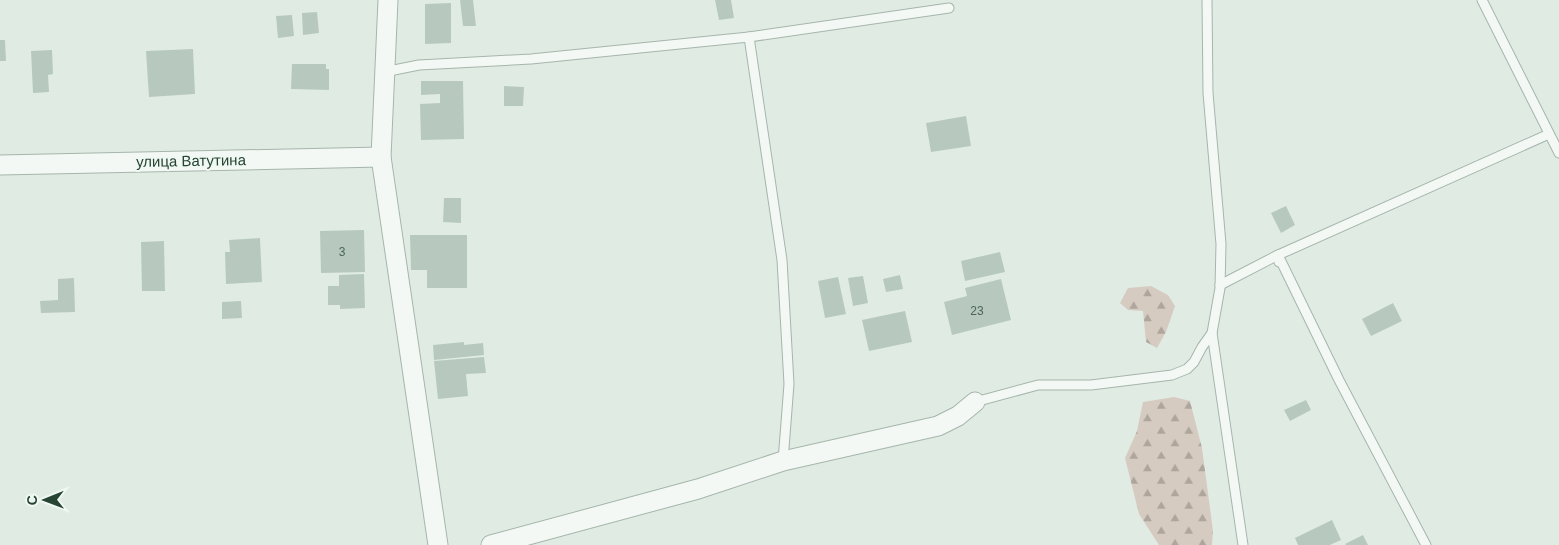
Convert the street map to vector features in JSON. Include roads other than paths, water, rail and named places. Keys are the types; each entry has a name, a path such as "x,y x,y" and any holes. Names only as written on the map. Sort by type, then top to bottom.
{"street":[{"path":"388,0 381,157 438,545"},
{"name":"улица Ватутина","path":"0,164 381,157"},
{"path":"491,545 698,489 783,461 938,426 958,416 975,402"}],"lane":[{"path":"1207,0 1208,93 1221,244 1220,285 1212,333 1242,545"},
{"path":"1482,0 1559,153"},
{"path":"384,72 419,65 531,59 749,37 949,8"},
{"path":"749,37 782,260 789,384 783,461"},
{"path":"1220,285 1549,134"},
{"path":"1278,259 1426,545"},
{"path":"975,402 1038,385 1091,385 1172,375 1187,369 1194,362 1212,333"}]}
